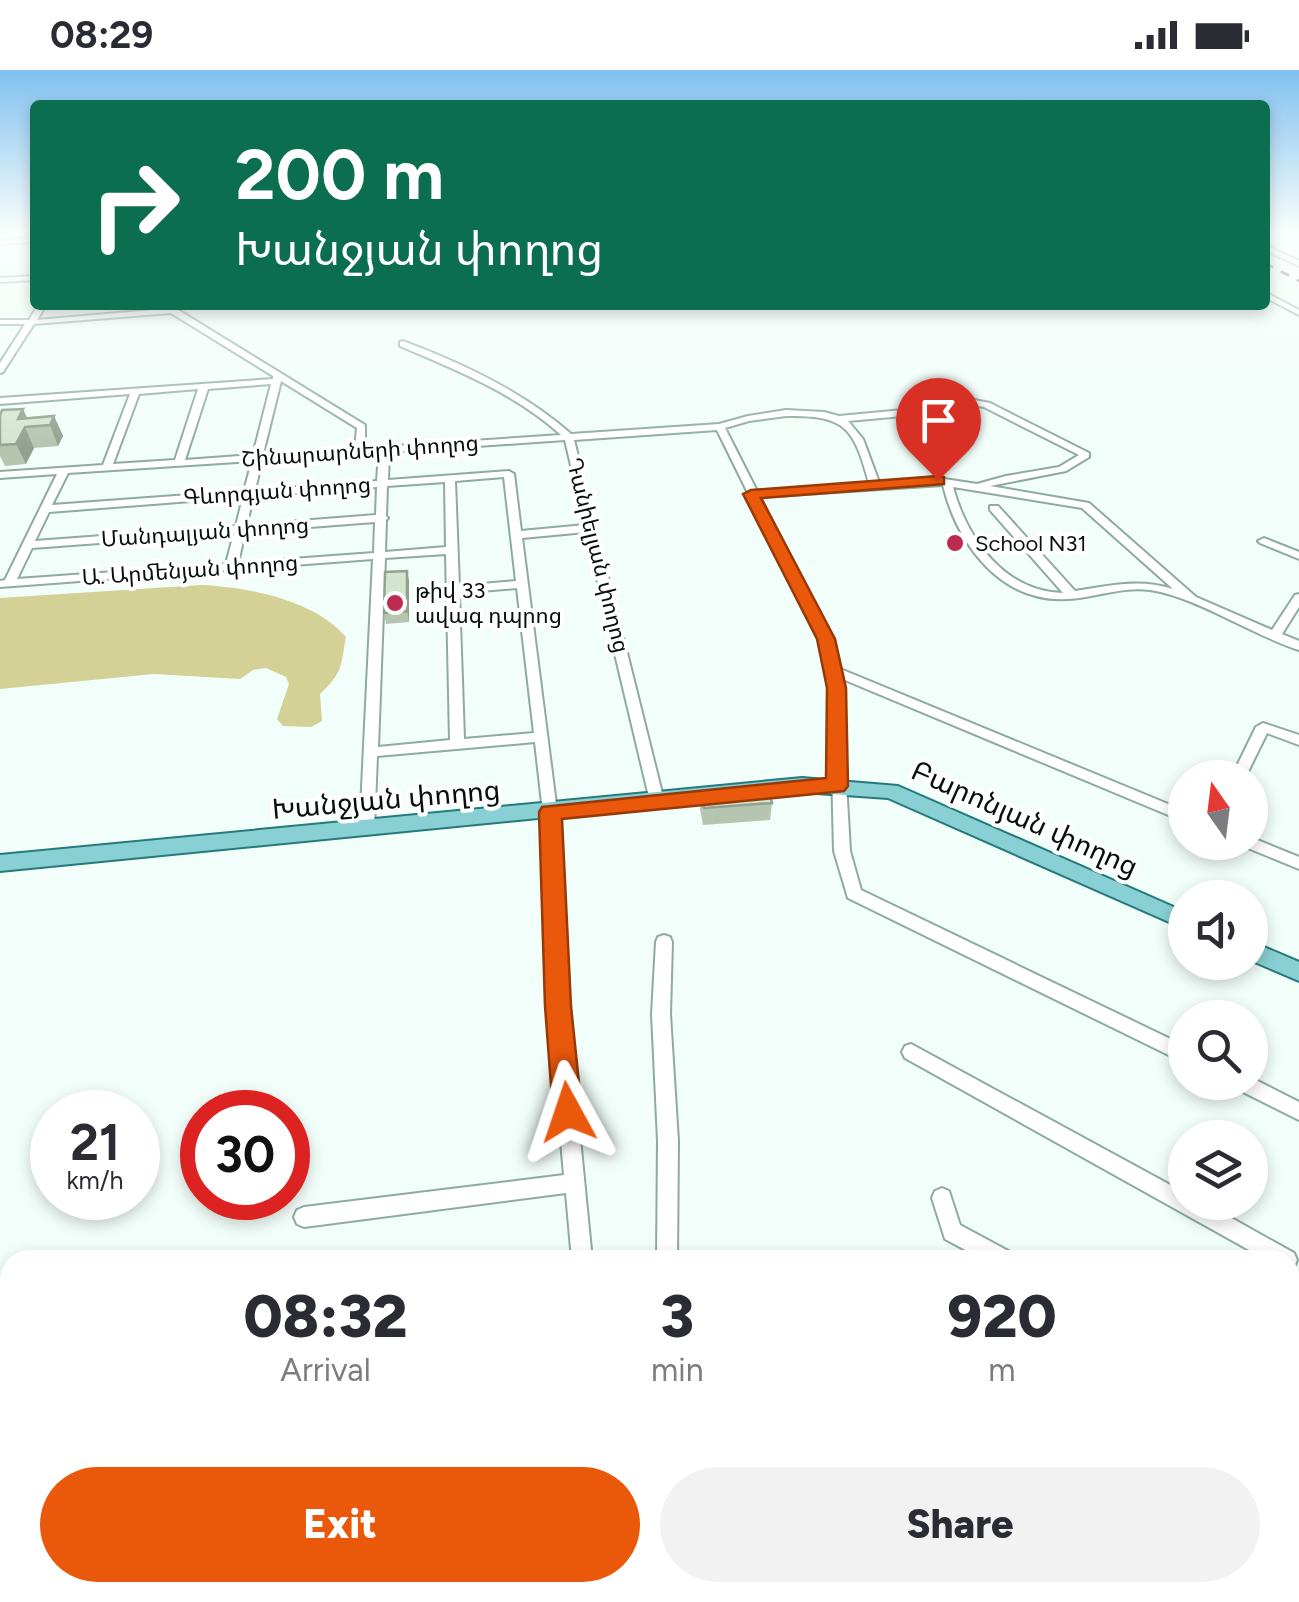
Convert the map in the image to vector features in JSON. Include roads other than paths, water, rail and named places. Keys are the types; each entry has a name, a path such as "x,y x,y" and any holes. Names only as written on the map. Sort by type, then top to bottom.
{"main road":[{"name":"Խանջյան փողոց","path":"0,863 802,785 837,786"},
{"name":"Բարոնյան փողոց","path":"837,786 891,791 1168,914"},
{"path":"1268,958 1299,972"}],"street":[{"path":"0,370 38,310"},
{"path":"0,322 172,310 362,427 360,451"},
{"name":"Դանիելյան փողոց","path":"403,344 448,363 553,420 569,437 657,801"},
{"path":"0,400 277,378"},
{"path":"231,567 277,378"},
{"path":"179,463 204,386"},
{"path":"107,468 136,390"},
{"name":"Շինարարների փողոց","path":"0,476 720,428 742,417 809,413 840,419 904,413 959,400 987,406 1086,455 1074,467 996,479 980,488"},
{"path":"840,419 851,428 875,485"},
{"path":"720,428 826,639 836,688 842,851 854,894 1168,1048"},
{"path":"367,828 384,449"},
{"path":"5,584 64,471"},
{"name":"Գևորգյան փողոց","path":"46,508 509,474 516,535"},
{"path":"450,478 457,745"},
{"path":"751,494 947,482 1085,505 1192,600"},
{"path":"947,482 971,542 1000,574 1032,593 1071,594 1147,586 1192,600 1299,646"},
{"path":"994,508 1071,594"},
{"name":"Մանդալյան փողոց","path":"28,546 382,518"},
{"path":"581,1250 558,1006 550,812 516,535 591,528"},
{"path":"1264,541 1299,556"},
{"name":"Ա. Արմենյան փողոց","path":"5,584 452,550"},
{"path":"453,590 522,584"},
{"path":"1275,635 1299,598"},
{"path":"832,670 1168,810"},
{"path":"1247,760 1263,726 1299,740"},
{"path":"370,752 541,737"},
{"path":"1268,850 1299,863"},
{"path":"664,942 661,1014 668,1142 667,1250"},
{"path":"911,1052 1269,1250"},
{"path":"1268,1096 1299,1111"},
{"path":"310,1216 574,1183"},
{"path":"942,1198 952,1232 986,1250"}],"place":[{"name":"School N31","path":"955,543"},
{"name":"թիվ 33 ավագ դպրոց","path":"395,603"}]}
